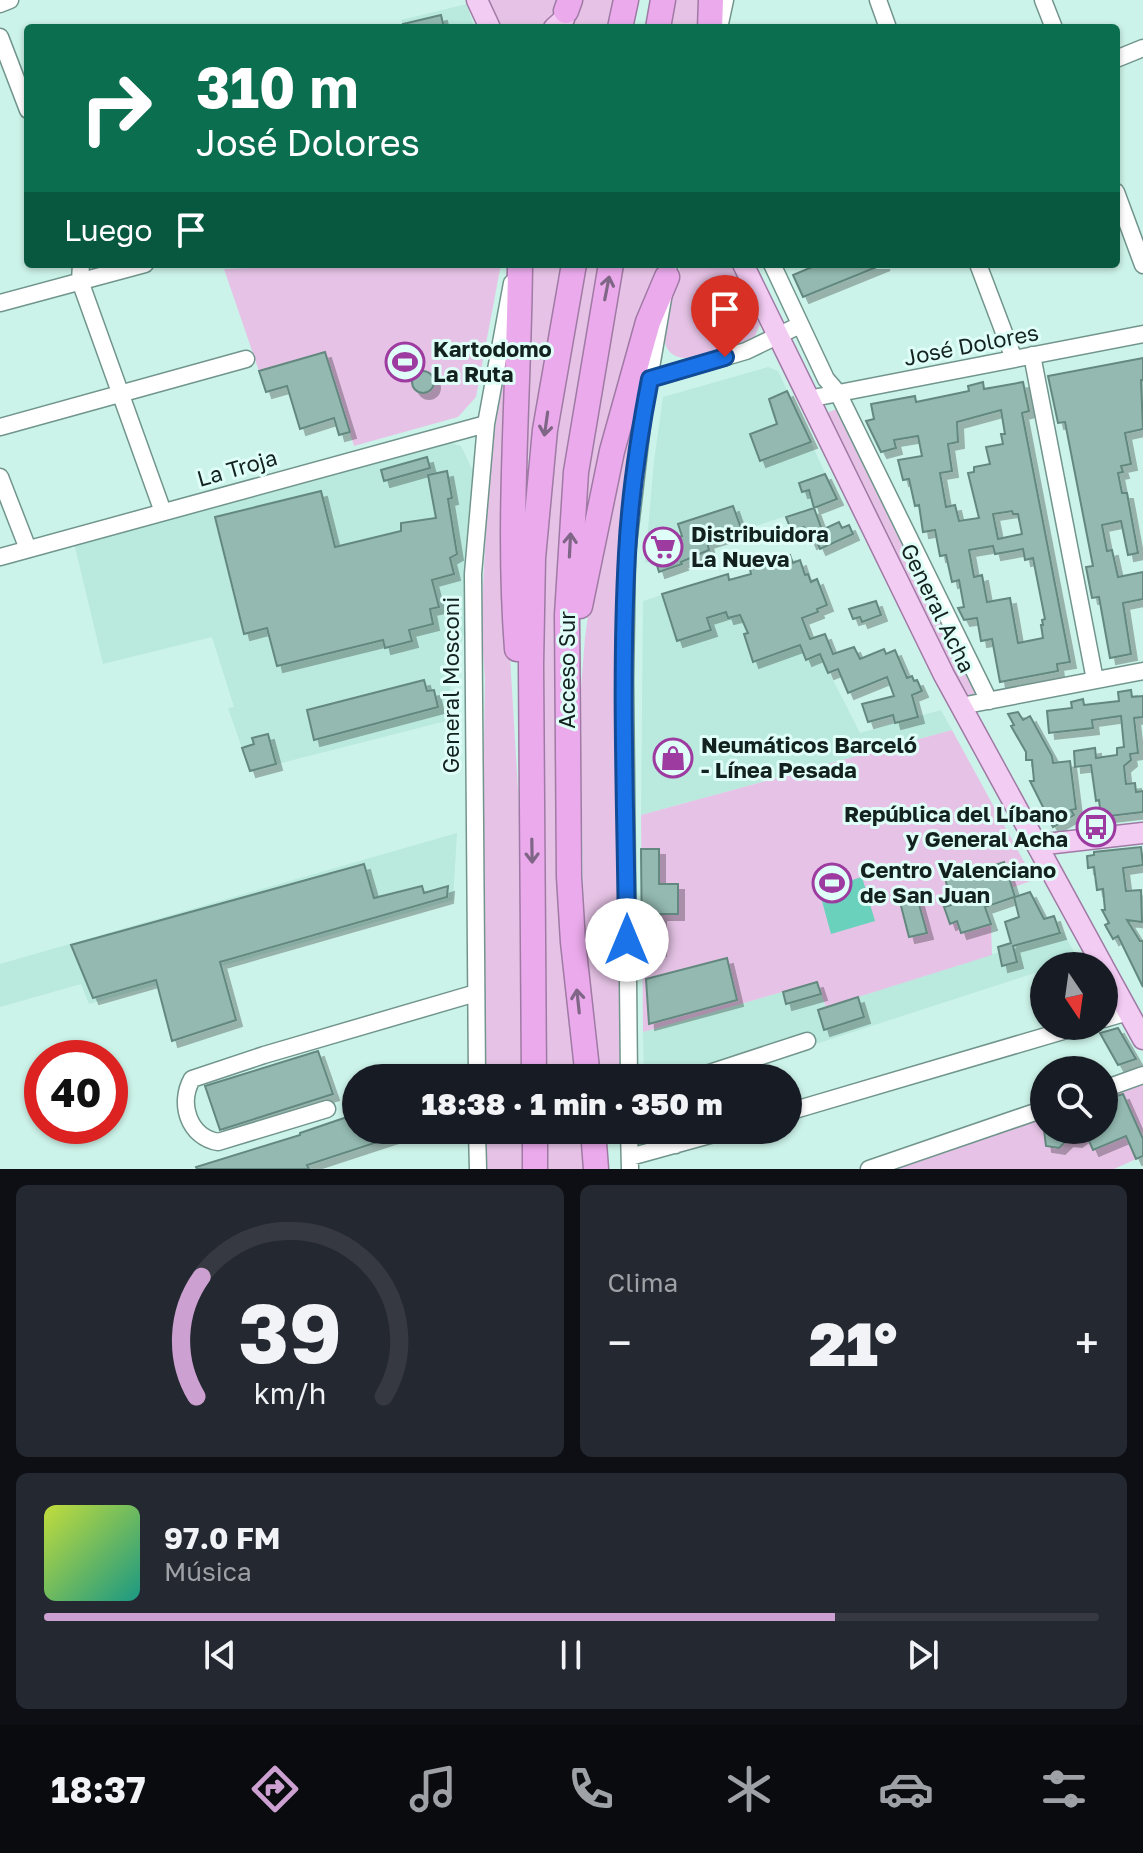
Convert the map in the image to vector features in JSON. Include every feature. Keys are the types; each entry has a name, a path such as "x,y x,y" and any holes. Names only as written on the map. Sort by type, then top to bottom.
{"highway":[{"path":"621,24 626,0"},
{"path":"659,24 663,0"},
{"path":"710,24 711,0"},
{"name":"Acceso Sur","path":"534,1064 531,615 538,487 556,357 573,268"},
{"name":"Acceso Sur","path":"587,1064 570,902 569,557 576,472 610,268"},
{"path":"567,695 583,588 609,465 648,322 670,269"},
{"path":"518,272 512,575 532,807"},
{"path":"535,1144 535,1169"},
{"path":"594,1144 596,1169"}],"main road":[{"path":"477,0 488,24"},
{"name":"General Acha","path":"745,268 961,706 1096,952"},
{"path":"1037,845 1143,833"},
{"name":"General Acha","path":"1118,993 1142,1035"}],"street":[{"path":"0,4 10,0"},
{"path":"720,24 725,0"},
{"path":"878,0 887,24"},
{"path":"1043,0 1052,24"},
{"path":"0,37 24,100"},
{"path":"1120,57 1143,48"},
{"path":"1120,203 1143,265"},
{"path":"0,303 80,272 112,268"},
{"name":"General Acha","path":"774,268 826,379 838,393 989,701"},
{"path":"980,268 1014,359"},
{"path":"629,1064 626,588 632,499 670,269"},
{"path":"80,272 163,512"},
{"name":"General Mosconi","path":"477,1064 471,607 477,502 486,424 518,272"},
{"path":"650,379 746,351 800,325"},
{"name":"José Dolores","path":"808,399 1143,334"},
{"path":"1032,355 1095,680"},
{"path":"0,427 246,359"},
{"name":"La Troja","path":"0,557 486,424"},
{"path":"0,477 28,549"},
{"path":"961,706 1143,671"},
{"path":"327,1109 218,1142 198,1134 190,1121 186,1089 192,1079 264,1055 476,993"},
{"path":"1118,1015 1128,1012"},
{"path":"802,1108 1032,1040"},
{"path":"737,1064 807,1041"},
{"path":"1118,1084 1143,1075"},
{"path":"869,1169 1030,1114"},
{"path":"477,1144 478,1169"},
{"path":"630,1163 679,1144"}],"shaded area":[{"path":"487,0 559,0 544,24 501,24"},
{"path":"576,0 614,0 609,24 569,24"},
{"path":"675,0 707,0 705,24 670,24"},
{"path":"467,4 473,24 402,24 401,20"},
{"name":"Kartodomo La Ruta","path":"500,268 476,397 458,417 354,446 325,352 259,371 224,269"},
{"path":"531,268 561,268 529,453 523,514"},
{"path":"581,268 602,268 571,435 577,1064 546,1064 542,709 545,482"},
{"path":"622,268 659,268 606,454 584,554 586,481 602,372"},
{"path":"680,268 734,268 761,322 753,341 701,357 677,356 668,350 664,338 676,273"},
{"path":"507,338 508,623 519,807 524,1064 485,1064 485,679 481,625 489,471"},
{"path":"768,367 778,371 837,499 645,563 663,397"},
{"path":"641,382 620,516 616,597 620,1064 598,1064 584,934 580,700 596,553"},
{"path":"839,408 979,697 966,700 828,416 829,412"},
{"path":"443,440 461,446 473,471 465,631 457,654 451,656 450,720 250,771 228,708 234,707 212,637 103,664 74,543"},
{"name":"Neumáticos Barceló - Línea Pesada","path":"728,574 756,637 803,621 860,733 941,710 952,730 641,815 643,601"},
{"name":"Centro Valenciano de San Juan","path":"952,730 1034,880 982,898 991,924 992,955 826,1007 817,982 643,1032 641,815"},
{"path":"457,833 453,900 89,1004 81,984 0,1007 0,964"},
{"path":"862,877 875,921 831,934 819,890"},
{"path":"1063,932 1074,952 1030,952 1030,975 754,1064 644,1064 643,1032 817,982 826,1007"},
{"path":"1143,1077 1143,1156 1114,1169 876,1169 1030,1116 1030,1144 1118,1144 1118,1086"},
{"path":"486,1144 524,1144 525,1169 487,1169"},
{"path":"547,1144 586,1144 587,1169 547,1169"}],"building":[{"path":"441,15 443,24 403,24"},
{"path":"810,268 874,268 803,297 793,275"},
{"path":"325,352 350,432 339,435 334,418 300,429 287,386 266,392 259,371"},
{"path":"1143,358 1143,429 1125,433 1131,464 1121,466 1123,472 1118,473 1122,493 1127,493 1138,553 1128,555 1121,521 1102,525 1107,551 1112,550 1118,577 1143,572 1143,599 1123,603 1131,654 1110,658 1099,597 1092,598 1086,567 1093,566 1065,422 1058,423 1048,376"},
{"path":"423,371 431,374 434,382 431,390 423,393 415,390 412,382 415,374"},
{"path":"983,382 984,389 1023,382 1029,411 1022,413 1070,662 1057,664 1058,671 1000,682 992,639 981,641 977,618 964,620 958,608 964,607 959,580 952,582 946,555 940,556 935,530 923,532 919,505 915,506 909,479 903,480 898,460 922,456 918,436 894,440 896,448 881,452 866,421 874,419 871,404 915,396 916,402 969,391 968,386","holes":["1001,410 1005,434 1001,434 1003,444 986,447 990,464 974,467 974,472 968,473 979,518 959,521 955,505 946,507 940,473 952,471 948,444 958,442 957,422","1012,511 1018,514 1022,534 998,539 993,514","993,546 995,554 1023,549 1025,560 1033,558 1045,619 1041,625 1043,638 1018,643 1010,598 987,602 982,575 974,577 969,550"]},
{"path":"787,391 811,442 760,461 750,434 777,424 769,399"},
{"path":"427,457 430,468 384,481 381,470"},
{"path":"447,471 457,554 450,558 454,574 432,580 439,607 430,609 433,624 409,630 412,641 385,648 383,640 277,666 267,628 244,634 215,517 321,491 335,547 401,531 401,523 436,518 428,475"},
{"path":"825,474 837,499 814,508 809,490 802,492 799,483"},
{"path":"733,506 742,531 707,542 709,550 659,572 655,559 665,556 661,543 682,536 678,524"},
{"path":"814,508 822,530 839,522 842,528 849,525 853,534 820,549 816,540 811,543 804,527 792,532 786,517"},
{"path":"790,555 793,563 800,560 811,582 817,579 827,605 802,618 810,639 825,634 833,654 854,647 860,659 884,649 886,654 895,650 907,678 912,676 914,681 917,680 922,691 912,695 918,717 895,723 893,715 868,722 862,704 894,696 887,677 848,693 838,669 828,673 820,654 806,660 800,645 753,662 744,634 748,633 740,615 728,618 726,612 707,618 711,630 677,641 662,594 728,574 729,580 751,574 750,569"},
{"path":"876,601 881,615 862,622 860,617 853,619 849,609"},
{"path":"424,680 427,691 434,690 438,707 314,740 307,710"},
{"path":"1131,690 1132,697 1143,696 1143,717 1134,718 1138,753 1130,754 1131,760 1124,766 1126,784 1135,783 1136,792 1143,791 1143,812 1101,817 1091,765 1075,767 1074,751 1095,748 1096,758 1117,755 1117,748 1124,747 1121,716 1092,720 1093,728 1049,733 1047,711 1072,708 1071,702 1083,699 1084,705 1119,701 1118,692"},
{"path":"1018,712 1023,720 1030,716 1053,763 1070,761 1076,809 1071,810 1074,815 1053,827 1030,781 1034,781 1032,760 1026,760 1026,752 1011,726 1014,725 1008,714"},
{"path":"268,734 276,764 250,771 242,748 254,744 252,738"},
{"path":"1141,847 1143,865 1123,868 1126,891 1141,890 1142,922 1127,920 1143,941 1143,987 1118,936 1113,939 1105,925 1109,923 1102,910 1105,910 1103,889 1097,890 1094,867 1088,868 1087,856 1094,855 1094,852"},
{"path":"641,849 659,849 659,884 678,884 678,914 660,914 660,950 642,950"},
{"path":"1004,862 1015,897 1030,892 1044,919 1054,916 1060,933 1013,946 1017,962 1002,966 998,947 1011,943 1005,922 1019,917 1014,897 985,907 991,924 961,933 957,921 950,924 944,907 951,905 944,872 957,869 959,877"},
{"path":"364,864 374,898 422,886 424,893 448,886 447,897 220,962 236,1020 172,1041 156,980 93,998 71,945"},
{"path":"917,897 927,933 909,937 900,902"},
{"path":"727,958 737,1000 649,1024 646,979"},
{"path":"817,982 821,994 786,1004 783,992"},
{"path":"858,997 864,1017 824,1030 818,1010"},
{"path":"1118,1028 1136,1059 1118,1065 1118,1056 1113,1056 1104,1040 1118,1040"},
{"path":"318,1051 333,1094 220,1130 205,1086"},
{"path":"1123,1094 1143,1139 1143,1156 1136,1159 1126,1136 1118,1139 1118,1096"},
{"path":"342,1119 342,1144 371,1144 307,1165 309,1169 196,1167 300,1135"},
{"path":"1046,1144 1063,1144 1059,1148"},
{"path":"1090,1144 1107,1144 1093,1150"}],"place":[{"name":"Kartodomo La Ruta","path":"405,362"},
{"name":"Distribuidora La Nueva","path":"663,547"},
{"name":"Neumáticos Barceló - Línea Pesada","path":"673,758"},
{"name":"República del Líbano y General Acha","path":"1096,827"},
{"name":"Centro Valenciano de San Juan","path":"832,883"}],"route":[{"path":"627,940 626,576 644,408 650,379 725,357"}]}
